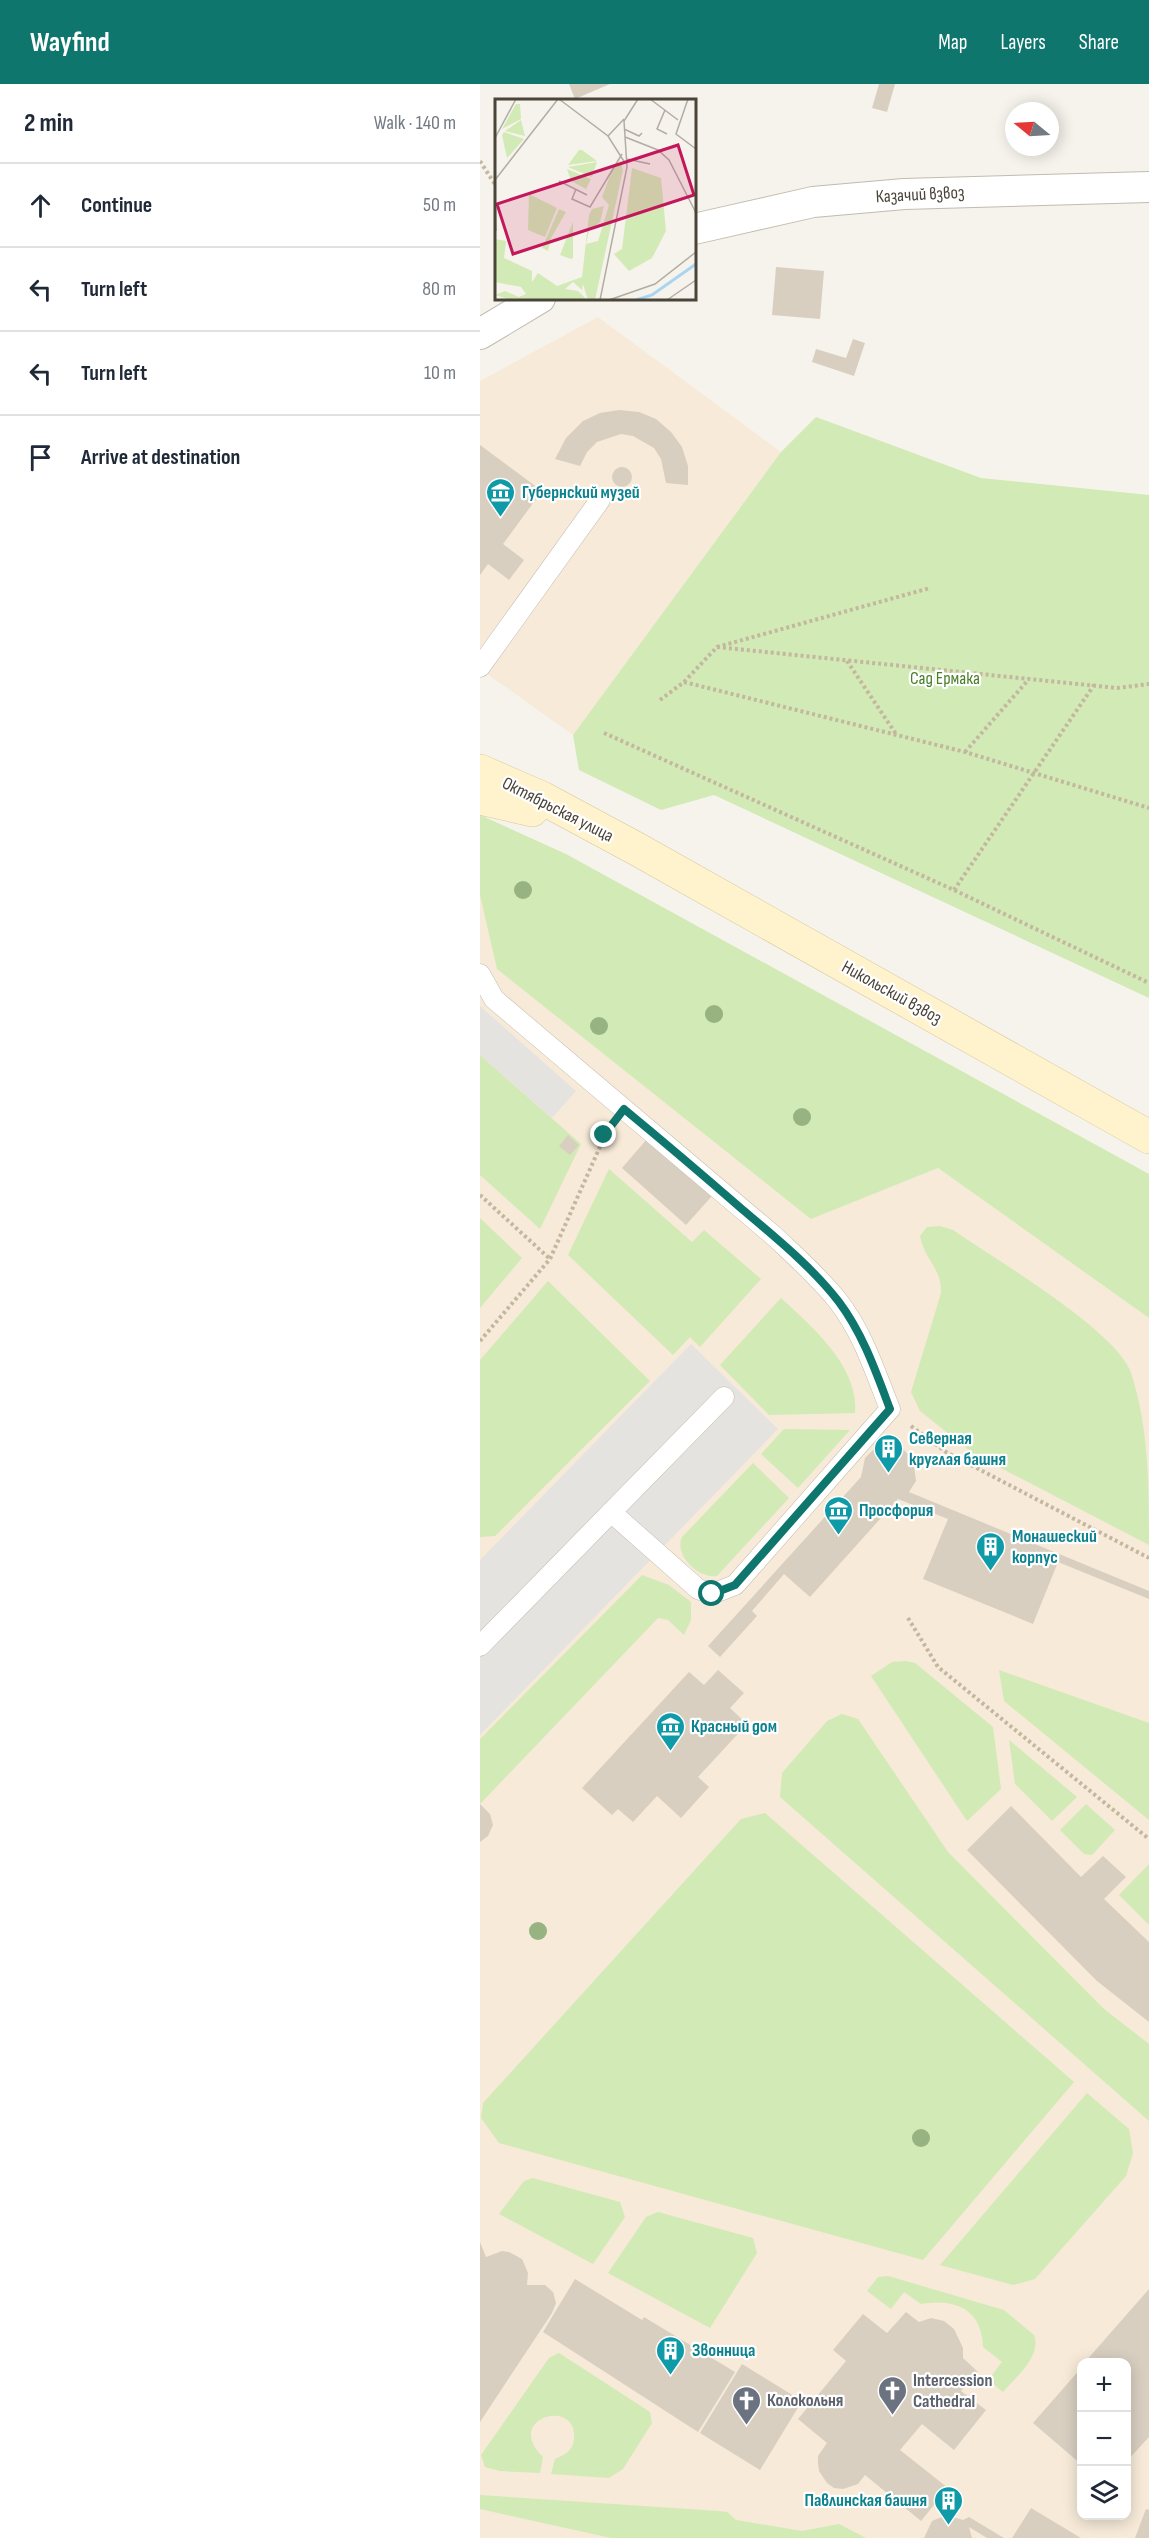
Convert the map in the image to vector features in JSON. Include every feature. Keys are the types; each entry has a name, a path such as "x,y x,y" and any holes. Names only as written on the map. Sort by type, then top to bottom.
{"main road":[{"name":"Октябрьская улица","path":"480,771 542,798 635,848"},
{"path":"480,798 552,816 635,848"},
{"name":"Никольский взвоз","path":"635,848 1149,1137"}],"street":[{"name":"Казачий взвоз","path":"696,229 813,201 904,194 1149,188"},
{"path":"480,334 537,300"}],"lane":[{"path":"480,667 600,500"},
{"path":"480,974 494,999 774,1236 816,1276 839,1302 855,1328 890,1409 735,1585 712,1594 698,1589 612,1512"},
{"path":"480,1646 724,1397"}],"path":[{"path":"480,161 495,184"},
{"path":"660,700 684,682 717,647 930,588"},
{"path":"717,647 1117,688 1149,684"},
{"path":"846,660 897,735"},
{"path":"965,752 1029,679"},
{"path":"684,682 965,752 1149,808"},
{"path":"954,891 1094,685"},
{"path":"604,733 954,891 1149,983"},
{"path":"480,1341 550,1259 604,1135 624,1109"},
{"path":"480,1195 550,1259"},
{"path":"890,1409 946,1452 1149,1558"},
{"path":"908,1618 928,1656 938,1667 1149,1839"}],"shaded area":[{"path":"598,317 781,452 573,735 480,669 480,381"},
{"path":"480,895 811,1219 938,1168 1149,1318 1149,2538 480,2538"},
{"path":"480,1006 576,1091 552,1118 480,1055"},
{"path":"691,1344 778,1429 480,1735 480,1560"}],"green space":[{"name":"Сад Ермака","path":"816,417 981,478 1149,495 1149,998 714,795 661,810 579,770 573,735 781,452"},
{"path":"480,815 566,854 1149,1174 1149,1318 938,1168 811,1219 497,969 480,895"},
{"path":"480,1055 581,1144 540,1229 480,1175"},
{"path":"609,1169 692,1242 704,1230 761,1279 700,1347 690,1337 673,1355 568,1255"},
{"path":"480,1218 522,1258 480,1308"},
{"path":"940,1226 953,1230 1077,1314 1119,1353 1130,1370 1141,1412 1147,1456 1149,1545 974,1454 920,1411 911,1392 941,1293 941,1284 920,1236 927,1227"},
{"path":"548,1281 650,1381 495,1536 480,1537 480,1360"},
{"path":"781,1298 819,1335 842,1364 854,1396 855,1413 769,1415 720,1365"},
{"path":"784,1429 850,1430 798,1488 761,1454"},
{"path":"753,1463 789,1498 717,1576 702,1574 689,1564 681,1551 682,1537"},
{"path":"642,1575 669,1585 691,1602 691,1620 684,1635 668,1620 658,1618 480,1804 480,1739"},
{"path":"892,1662 915,1663 993,1727 1001,1789 967,1821 871,1676"},
{"path":"999,1670 1149,1723 1149,1820 1004,1701"},
{"path":"842,1714 858,1719 948,1852 1104,2009 1149,2044 1149,2121 780,1797 782,1773 827,1721"},
{"path":"1009,1740 1077,1797 1052,1821 1015,1784"},
{"path":"1086,1804 1115,1830 1092,1855 1084,1854 1060,1830"},
{"path":"765,1813 1074,2082 923,2260 499,2143 481,2118 483,2103 741,1819"},
{"path":"1149,1864 1149,1925 1119,1895"},
{"path":"1087,2093 1129,2129 1133,2153 1126,2176 1035,2279 1013,2285 940,2265"},
{"path":"533,2178 620,2202 625,2217 593,2264 499,2214 524,2181"},
{"path":"658,2212 753,2238 757,2253 710,2328 608,2273 646,2217"},
{"path":"888,2276 1004,2310 1034,2335 1034,2351 1031,2359 1003,2392 988,2380 1002,2362 983,2347 978,2323 972,2315 955,2305 921,2304 904,2292 891,2309 867,2291 878,2277"},
{"path":"559,2353 650,2412 652,2423 623,2469 609,2478 551,2474 555,2459 569,2450 574,2440 572,2426 566,2419 556,2416 545,2417 536,2423 531,2432 533,2443 543,2457 540,2473 500,2471 485,2467 481,2455 549,2358"},
{"path":"480,2495 727,2512 736,2520 802,2531 839,2524 866,2538 611,2538 480,2509"}],"building":[{"path":"569,84 610,84 575,99"},
{"path":"879,84 895,84 887,112 872,108"},
{"path":"776,267 824,271 820,319 772,315"},
{"path":"853,339 865,343 854,376 812,362 816,349 846,358"},
{"path":"619,410 639,412 656,419 671,432 682,447 688,466 688,485 666,483 661,459 654,448 633,436 621,434 597,442 587,452 580,466 555,459 566,438 583,421 600,413"},
{"name":"Губернский музей","path":"480,445 542,491 503,544 524,560 509,580 488,564 480,575"},
{"path":"618,467 626,467 632,473 632,481 626,487 618,487 612,481 612,473"},
{"path":"568,1135 579,1145 570,1155 559,1146"},
{"path":"647,1139 712,1196 686,1225 622,1168"},
{"path":"882,1446 903,1449 913,1459 916,1481 909,1492 1149,1591 1149,1599 1058,1562 1033,1624 923,1579 948,1519 898,1499 810,1597 784,1574 752,1611 757,1616 720,1657 708,1646 861,1477 865,1458 875,1448"},
{"name":"Красный дом","path":"718,1670 744,1693 730,1708 747,1724 698,1777 709,1787 681,1818 657,1796 633,1822 618,1809 612,1815 582,1788 689,1672 704,1685"},
{"path":"480,1804 490,1814 493,1825 488,1836 480,1842"},
{"path":"1011,1806 1081,1877 1103,1856 1126,1877 1104,1899 1149,1942 1149,2022 1097,1981 967,1850"},
{"path":"480,2242 486,2257 502,2251 522,2259 528,2273 527,2285 545,2285 553,2292 556,2303 552,2313 480,2422"},
{"path":"575,2279 642,2320 644,2317 735,2372 698,2432 543,2332"},
{"path":"1149,2289 1149,2437 1131,2457 1131,2358 1089,2358"},
{"name":"Intercession Cathedral","path":"906,2312 919,2322 931,2318 944,2321 954,2329 963,2348 963,2358 978,2372 961,2391 986,2410 954,2450 922,2424 900,2450 948,2488 921,2521 865,2475 858,2484 843,2489 834,2488 827,2483 819,2471 818,2456 827,2443 798,2419 846,2361 833,2350 863,2314 887,2333"},
{"name":"Колокольня","path":"742,2364 802,2401 760,2470 700,2433"},
{"path":"1077,2373 1077,2461 1033,2423"},
{"path":"1031,2508 1081,2538 1012,2538"},
{"path":"1146,2509 1149,2510 1149,2538 1135,2538"},
{"name":"Павлинская башня","path":"947,2515 963,2520 969,2517 1004,2538 987,2538 969,2527 972,2538 924,2538 932,2521"}],"place":[{"name":"Губернский музей","path":"501,518"},
{"name":"Северная круглая башня","path":"888,1474"},
{"name":"Просфория","path":"838,1536"},
{"name":"Монашеский корпус","path":"991,1572"},
{"name":"Красный дом","path":"670,1752"},
{"name":"Звонница","path":"671,2376"},
{"name":"Intercession Cathedral","path":"892,2416"},
{"name":"Колокольня","path":"746,2426"},
{"name":"Павлинская башня","path":"948,2526"}],"route":[{"path":"604,1135 624,1109 774,1236 816,1276 839,1302 855,1328 890,1409 735,1585 712,1594"}]}
